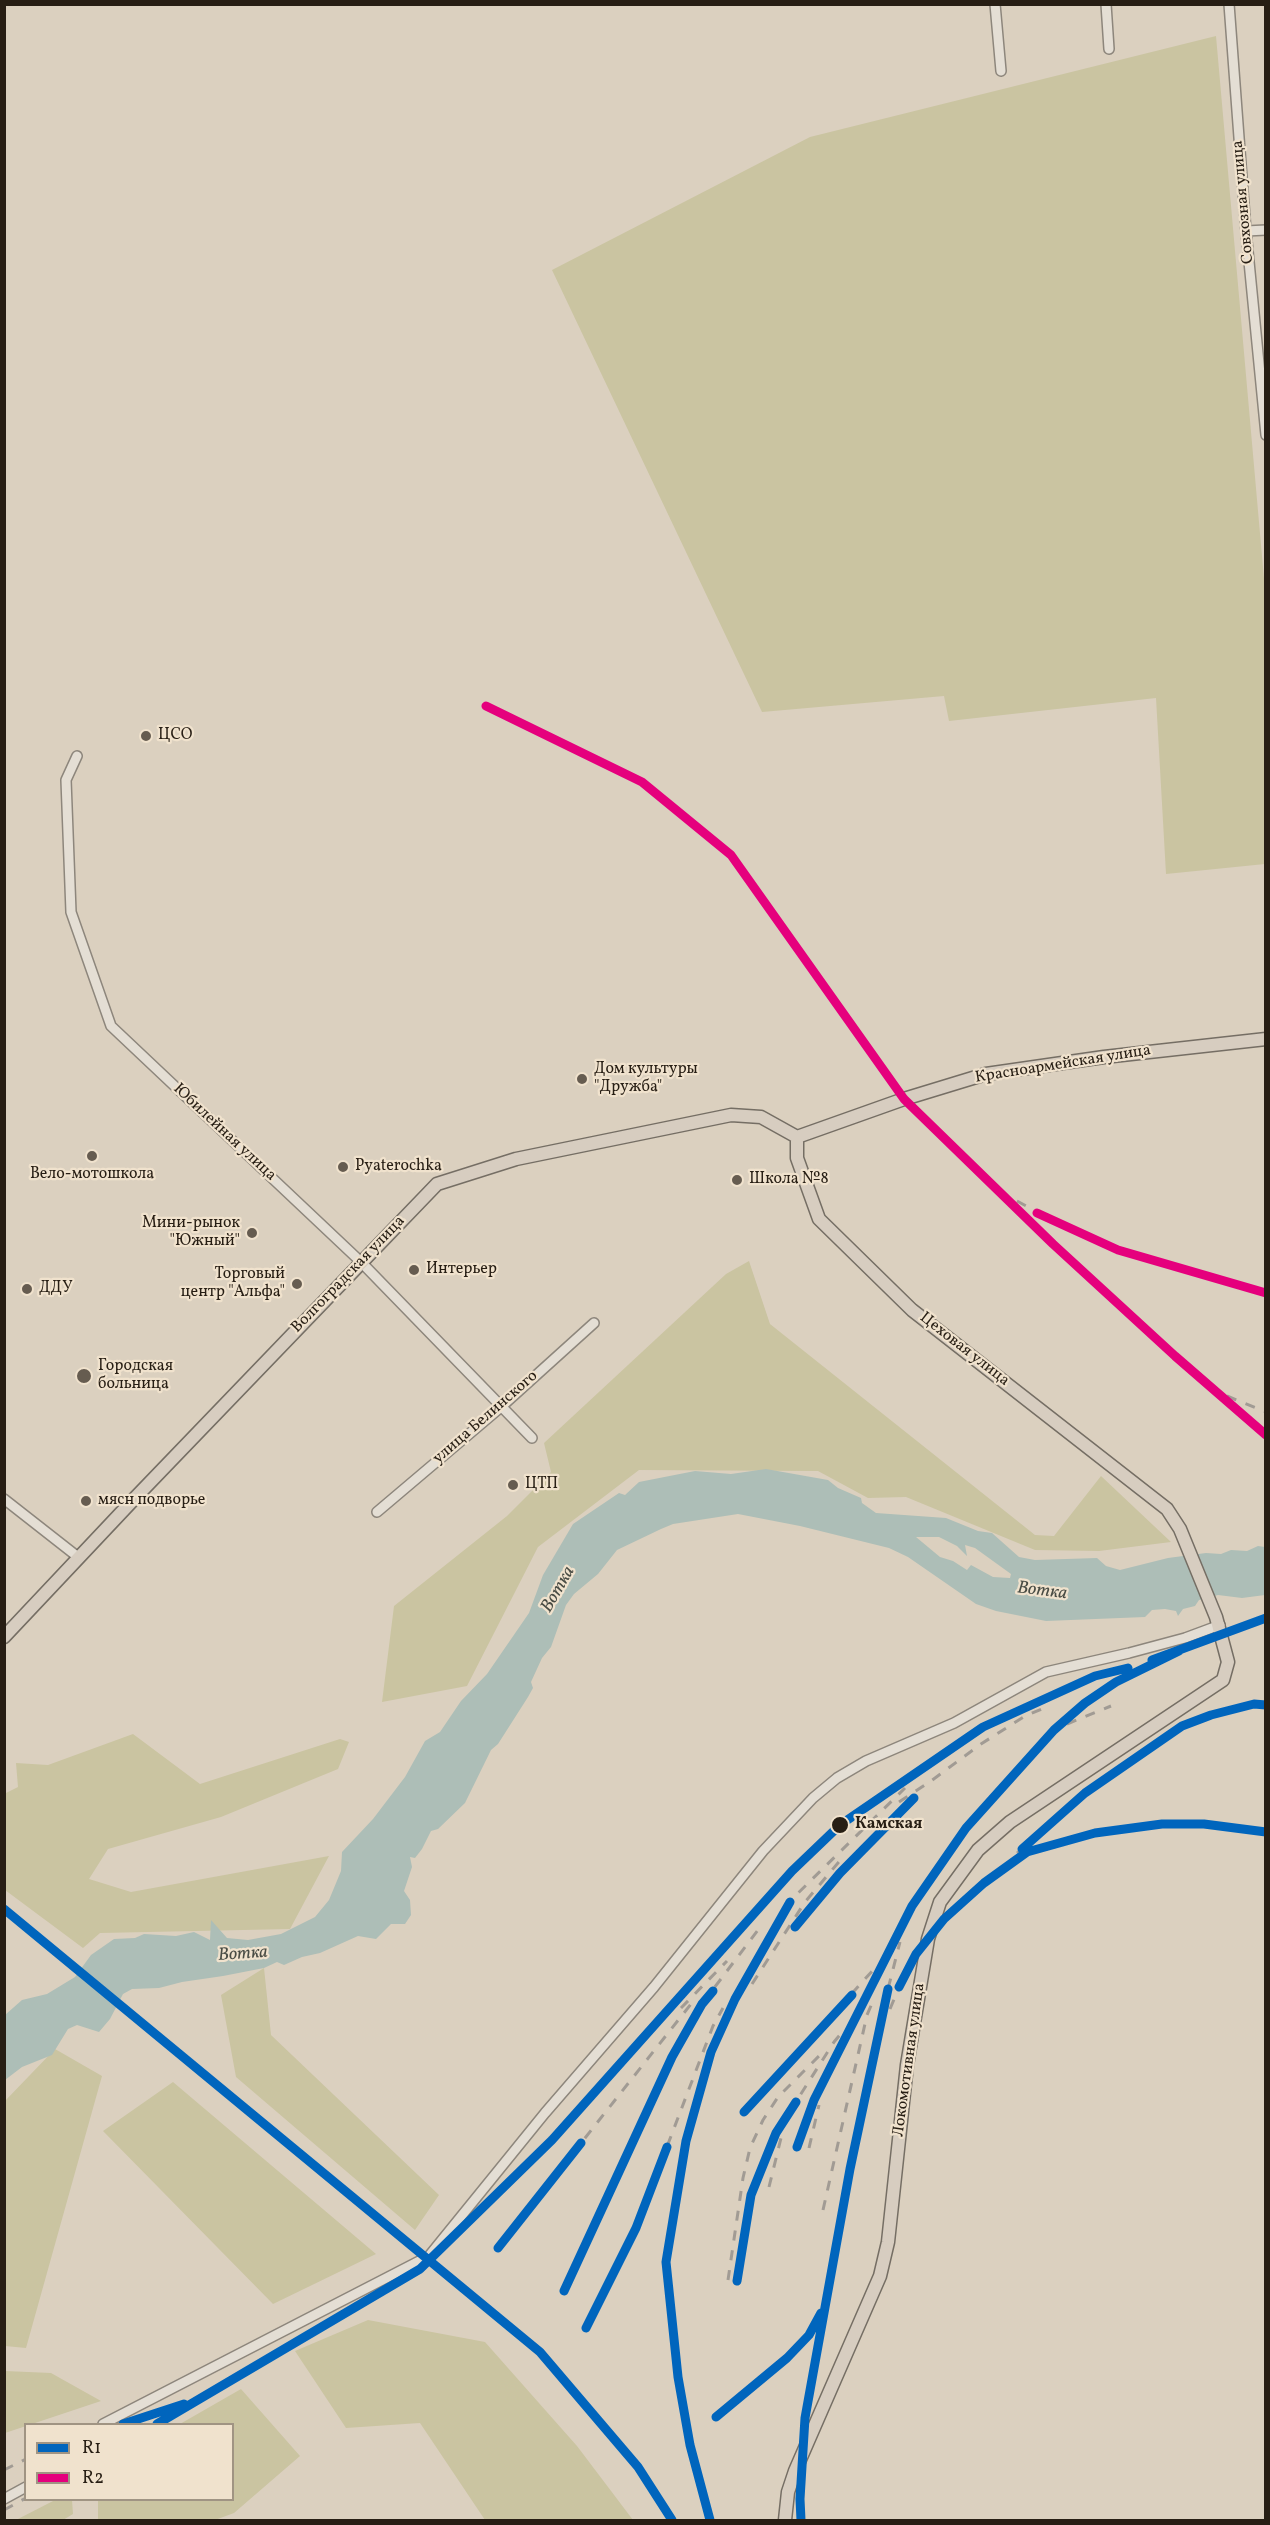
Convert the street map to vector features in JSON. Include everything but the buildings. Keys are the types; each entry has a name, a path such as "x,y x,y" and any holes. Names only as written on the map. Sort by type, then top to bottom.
{"main road":[{"name":"Красноармейская улица","path":"797,1137 904,1099 986,1074 1104,1057 1266,1039"},
{"name":"Волгоградская улица","path":"4,1637 437,1184 516,1159 731,1115 761,1117 797,1137"},
{"name":"Цеховая улица","path":"797,1137 797,1158 819,1219 912,1310 1167,1509 1180,1529 1218,1621"},
{"name":"Локомотивная улица","path":"785,2520 788,2492 795,2471 880,2276 888,2242 907,2065 928,1939 940,1902 978,1850 1010,1822 1223,1680 1228,1662 1218,1621"}],"street":[{"path":"995,4 1001,71"},
{"path":"1106,4 1109,50"},
{"name":"Совхозная улица","path":"1229,4 1246,231 1266,435"},
{"path":"1246,231 1266,230"},
{"name":"Юбилейная улица","path":"77,756 66,780 71,912 111,1026 362,1262 532,1438"},
{"name":"улица Белинского","path":"377,1512 501,1407 594,1323"},
{"path":"4,1499 78,1557"},
{"path":"105,2423 429,2256 545,2114 654,1987 763,1851 813,1798 837,1778 866,1761 954,1723 1046,1672 1185,1638 1218,1621"},
{"path":"4,2499 24,2488"}],"shaded area":[{"path":"1216,36 1265,590 1265,864 1166,874 1156,698 949,721 944,696 762,712 552,270 810,137"},
{"path":"749,1261 770,1324 1035,1535 1054,1536 1101,1476 1171,1542 1099,1551 1035,1550 906,1497 868,1498 818,1471 639,1470 538,1547 467,1686 382,1702 394,1606 507,1516 551,1472 544,1443 726,1274"},
{"path":"133,1734 200,1784 340,1739 349,1742 338,1769 221,1817 108,1849 89,1879 131,1892 329,1856 290,1929 100,1933 83,1948 5,1890 4,1794 18,1787 16,1763 48,1765"},
{"path":"264,1968 271,2035 439,2195 415,2230 236,2077 221,1995"},
{"path":"55,2049 102,2076 26,2348 5,2346 4,2102"},
{"path":"173,2082 376,2254 273,2304 103,2131"},
{"path":"368,2320 485,2342 577,2446 633,2520 485,2520 420,2423 346,2428 295,2351"},
{"path":"5,2371 51,2373 101,2401 35,2423 24,2423 24,2427 5,2433"},
{"path":"241,2389 300,2456 234,2513 215,2520 98,2520 98,2501 234,2501 234,2423 182,2423"},
{"path":"53,2501 72,2501 73,2514 63,2520 16,2520"}],"water":[{"name":"Вотка","path":"766,1469 828,1480 838,1488 861,1498 862,1503 876,1513 946,1518 978,1531 992,1533 1019,1557 1035,1560 1097,1558 1106,1566 1120,1570 1168,1558 1206,1553 1221,1554 1231,1550 1247,1551 1258,1546 1265,1547 1265,1595 1242,1598 1218,1595 1199,1600 1195,1606 1183,1609 1178,1616 1176,1611 1165,1609 1152,1610 1145,1617 1046,1621 996,1611 976,1604 908,1557 889,1548 800,1526 738,1514 673,1524 617,1550 598,1574 574,1594 566,1605 551,1647 542,1658 531,1682 533,1688 498,1744 491,1750 465,1803 438,1829 431,1831 415,1858 410,1857 412,1867 404,1891 410,1900 411,1915 405,1924 391,1924 376,1939 358,1936 320,1953 302,1957 284,1965 277,1962 264,1968 159,1988 132,1989 123,1994 110,2019 99,2032 77,2025 68,2029 52,2055 22,2067 5,2080 5,2015 22,2000 47,1994 75,1977 91,1955 114,1939 135,1938 144,1934 176,1936 194,1932 210,1940 211,1920 227,1938 248,1940 281,1934 315,1917 329,1900 341,1871 342,1852 373,1819 405,1777 425,1741 440,1732 461,1701 487,1674 529,1613 543,1575 573,1524 619,1493 625,1495 639,1482 695,1471 731,1474","holes":["916,1537 939,1537 957,1546 967,1556 965,1545 975,1548 1011,1574 1010,1578 993,1577 971,1565 967,1570 953,1561 940,1557"]}],"railway":[{"path":"486,706 642,782 731,855 904,1099 1053,1244 1175,1356 1266,1435"},
{"path":"1017,1201 1070,1230 1118,1250 1266,1293"},
{"path":"1227,1396 1266,1412"},
{"path":"1172,1654 1266,1618"},
{"path":"797,2147 814,2100 912,1906 966,1828 1054,1730 1085,1703 1116,1682 1179,1651"},
{"path":"159,2423 420,2269 552,2140 792,1871 840,1825 983,1727 1095,1676 1128,1668"},
{"path":"1017,1853 1085,1793 1182,1726 1211,1715 1254,1704 1266,1705"},
{"path":"1067,1724 1111,1706"},
{"path":"899,1802 981,1744 1025,1716 1042,1709"},
{"path":"710,2520 690,2445 678,2377 666,2262 686,2141 711,2052 735,1999 792,1899 905,1788"},
{"path":"840,1872 912,1800"},
{"path":"890,2009 916,1954 944,1919 984,1883 1027,1852 1095,1833 1162,1824 1204,1824 1266,1832"},
{"path":"752,1984 805,1902 843,1857"},
{"path":"564,2291 672,2057 702,2004 761,1926"},
{"path":"801,2520 800,2499 805,2418 850,2169 900,1942"},
{"path":"681,2008 727,1961"},
{"path":"744,2112 875,1968"},
{"path":"823,2210 867,2015 873,2001"},
{"path":"498,2248 691,2004"},
{"path":"586,2328 636,2228 713,2026 723,2008"},
{"path":"737,2281 751,2195 762,2165 776,2133 844,2030"},
{"path":"728,2280 743,2178 750,2148 763,2120 778,2097 821,2054"},
{"path":"809,2148 819,2105"},
{"path":"769,2187 781,2138"},
{"path":"716,2417 787,2358 809,2335 820,2316"},
{"path":"126,2423 179,2406"},
{"path":"4,2470 24,2460"},
{"path":"4,2510 24,2499"}],"transit line":[{"name":"R2","path":"486,706 642,782 731,855 904,1099 1053,1244 1175,1356 1266,1435"},
{"name":"R2","path":"1037,1213 1118,1250 1266,1293"},
{"name":"R1","path":"1152,1660 1266,1618"},
{"name":"R1","path":"797,2147 814,2100 912,1906 966,1828 1054,1730 1085,1703 1116,1682 1179,1651"},
{"name":"R1","path":"159,2423 420,2269 552,2140 792,1871 840,1825 983,1727 1095,1676 1128,1668"},
{"name":"R1","path":"1022,1849 1085,1793 1182,1726 1211,1715 1254,1704 1266,1705"},
{"name":"R1","path":"795,1927 840,1873 914,1798"},
{"name":"R1","path":"899,1987 916,1954 944,1919 984,1883 1027,1852 1095,1833 1162,1824 1204,1824 1266,1832"},
{"name":"R1","path":"710,2520 690,2445 678,2377 666,2262 686,2141 711,2052 735,1999 790,1902"},
{"name":"R1","path":"4,1909 540,2352 638,2467 672,2520"},
{"name":"R1","path":"801,2520 800,2499 805,2418 850,2169 888,1989"},
{"name":"R1","path":"564,2291 672,2057 702,2004 713,1991"},
{"name":"R1","path":"744,2112 852,1995"},
{"name":"R1","path":"737,2281 751,2195 776,2133 796,2102"},
{"name":"R1","path":"498,2248 581,2143"},
{"name":"R1","path":"586,2328 636,2228 667,2147"},
{"name":"R1","path":"716,2417 787,2358 809,2335 821,2313"},
{"name":"R1","path":"126,2423 184,2404"}],"place":[{"name":"ЦСО","path":"146,736"},
{"name":"Дом культуры \"Дружба\"","path":"582,1079"},
{"name":"Вело-мотошкола","path":"92,1156"},
{"name":"Pyaterochka","path":"343,1167"},
{"name":"Школа №8","path":"737,1180"},
{"name":"Мини-рынок \"Южный\"","path":"252,1233"},
{"name":"Интерьер","path":"414,1270"},
{"name":"Торговый центр \"Альфа\"","path":"297,1284"},
{"name":"ДДУ","path":"27,1289"},
{"name":"Городская больница","path":"84,1376"},
{"name":"ЦТП","path":"513,1485"},
{"name":"мясн подворье","path":"86,1501"},
{"name":"Камская","path":"840,1825"}]}
